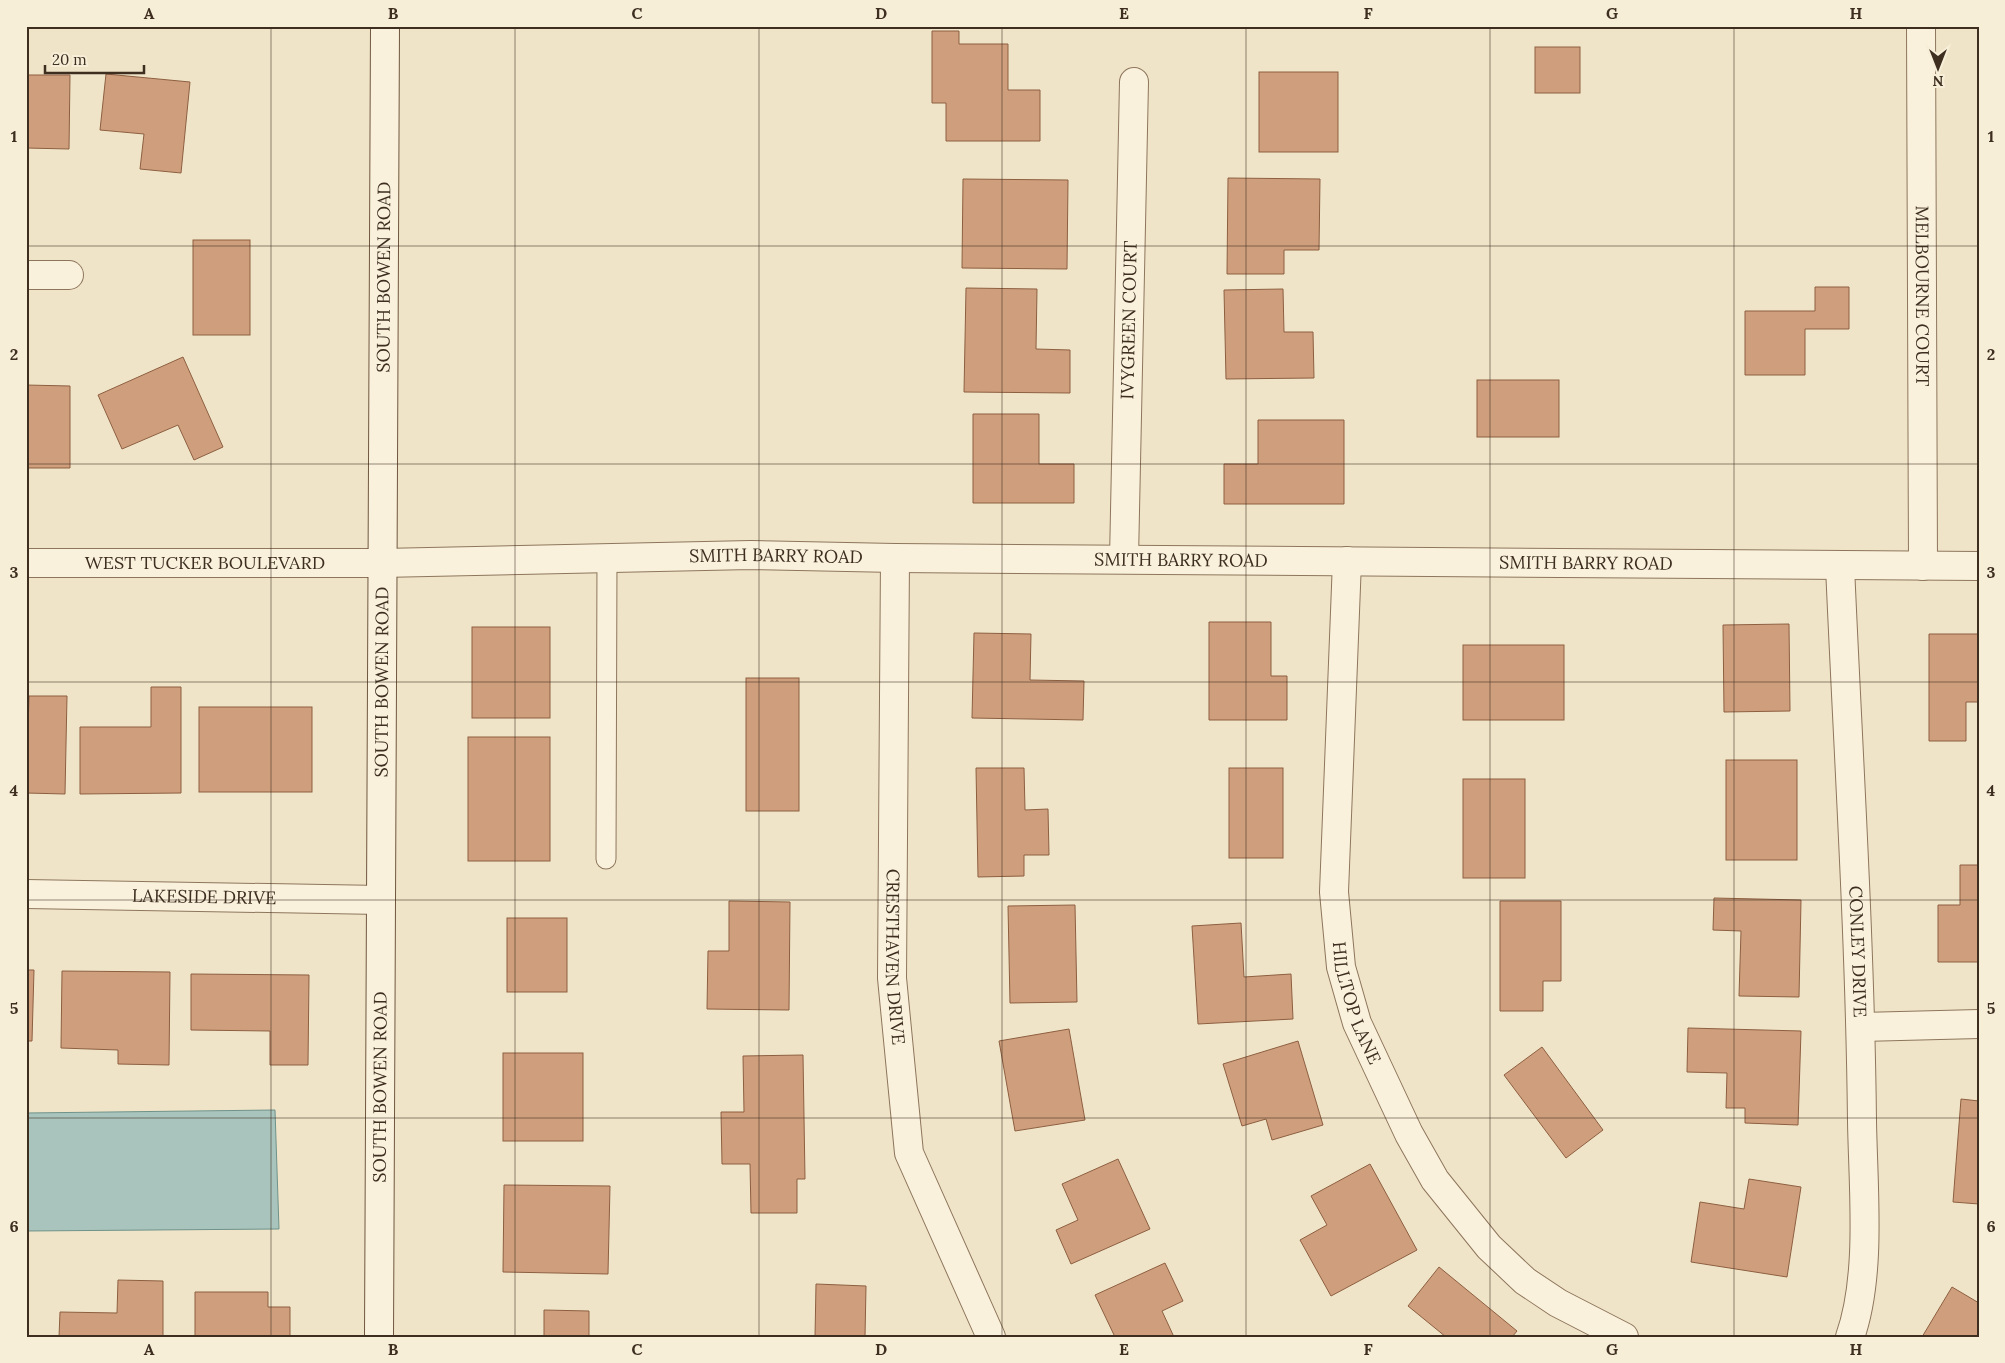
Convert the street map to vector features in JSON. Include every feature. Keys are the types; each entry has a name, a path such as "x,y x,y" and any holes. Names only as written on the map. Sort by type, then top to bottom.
{"street":[{"name":"SOUTH BOWEN ROAD","path":"379,1337 385,26"},
{"name":"MELBOURNE COURT","path":"1921,26 1923,566"},
{"name":"IVYGREEN COURT","path":"1124,559 1134,82"},
{"path":"26,275 69,275"},
{"name":"SMITH BARRY ROAD","path":"382,563 751,555 894,558 1979,566"},
{"name":"CRESTHAVEN DRIVE","path":"894,558 892,978 909,1153 992,1337"},
{"name":"HILLTOP LANE","path":"1347,561 1334,892 1341,967 1357,1023 1410,1134 1435,1180 1489,1246 1525,1281 1558,1302 1624,1337"},
{"name":"WEST TUCKER BOULEVARD","path":"26,563 382,563"},
{"name":"CONLEY DRIVE","path":"1840,566 1861,1027 1864,1258 1859,1302 1850,1337"},
{"name":"LAKESIDE DRIVE","path":"26,894 381,900"},
{"path":"1861,1027 1979,1024"}],"lane":[{"path":"606,859 607,558"}],"water":[{"path":"275,1110 279,1229 26,1231 26,1113"}],"building":[{"path":"932,31 959,31 959,44 1008,44 1008,90 1040,90 1040,141 946,141 946,103 932,103"},
{"path":"1535,47 1580,47 1580,93 1535,93"},
{"path":"1259,72 1338,72 1338,152 1259,152"},
{"path":"106,74 190,82 181,173 140,169 144,134 100,130"},
{"path":"26,75 70,75 69,149 26,148"},
{"path":"1228,178 1320,179 1319,250 1284,250 1284,274 1227,274"},
{"path":"963,179 1068,180 1067,269 962,268"},
{"path":"193,240 250,240 250,335 193,335"},
{"path":"1815,287 1849,287 1849,329 1805,329 1805,375 1745,375 1745,311 1815,311"},
{"path":"966,288 1037,289 1036,349 1070,350 1070,393 964,392"},
{"path":"1283,289 1284,332 1313,332 1314,378 1226,379 1224,290"},
{"path":"183,357 223,447 194,460 178,425 122,449 98,395"},
{"path":"1477,380 1559,380 1559,437 1477,437"},
{"path":"26,385 70,386 70,468 26,468"},
{"path":"973,414 1039,414 1039,464 1074,464 1074,503 973,503"},
{"path":"1258,420 1344,420 1344,504 1224,504 1224,464 1258,464"},
{"path":"1209,622 1271,622 1271,676 1287,676 1287,720 1209,720"},
{"path":"1789,624 1790,711 1724,712 1723,625"},
{"path":"472,627 550,627 550,718 472,718"},
{"path":"974,633 1031,634 1030,680 1084,681 1083,720 972,718"},
{"path":"1929,634 1979,634 1979,702 1966,702 1966,741 1929,741"},
{"path":"1463,645 1564,645 1564,720 1463,720"},
{"path":"746,678 799,678 799,811 746,811"},
{"path":"151,687 181,687 181,793 80,794 80,727 151,727"},
{"path":"29,696 67,696 65,794 26,793 26,730 28,730"},
{"path":"199,707 312,707 312,792 199,792"},
{"path":"468,737 550,737 550,861 468,861"},
{"path":"1726,760 1797,760 1797,860 1726,860"},
{"path":"976,768 1024,768 1025,810 1048,809 1049,855 1024,855 1024,876 978,877"},
{"path":"1229,768 1283,768 1283,858 1229,858"},
{"path":"1463,779 1525,779 1525,878 1463,878"},
{"path":"1960,865 1979,865 1979,962 1938,962 1938,905 1960,905"},
{"path":"1714,898 1801,900 1799,997 1739,996 1741,931 1713,930"},
{"path":"729,901 790,902 789,1010 707,1009 708,951 729,951"},
{"path":"1500,901 1561,901 1561,981 1543,981 1543,1011 1500,1011"},
{"path":"1075,905 1077,1002 1010,1003 1008,906"},
{"path":"507,918 567,918 567,992 507,992"},
{"path":"1241,923 1244,977 1291,974 1293,1019 1198,1024 1192,926"},
{"path":"26,970 34,970 32,1041 26,1041"},
{"path":"62,971 170,972 169,1065 118,1064 118,1050 61,1048"},
{"path":"191,974 309,975 308,1065 270,1065 270,1031 191,1030"},
{"path":"1688,1028 1801,1031 1798,1125 1745,1123 1745,1108 1726,1108 1727,1073 1687,1072"},
{"path":"1069,1029 1085,1120 1015,1131 999,1041"},
{"path":"1298,1041 1323,1125 1272,1140 1266,1119 1242,1126 1223,1064"},
{"path":"1542,1047 1603,1130 1566,1158 1504,1075"},
{"path":"503,1053 583,1053 583,1141 503,1141"},
{"path":"803,1055 805,1179 797,1179 797,1213 751,1213 750,1164 722,1164 721,1112 744,1112 743,1056"},
{"path":"1961,1099 1979,1101 1979,1204 1953,1202"},
{"path":"1118,1159 1150,1229 1071,1264 1056,1230 1078,1220 1062,1184"},
{"path":"1370,1164 1417,1250 1331,1296 1300,1240 1327,1225 1311,1196"},
{"path":"1749,1179 1801,1187 1787,1277 1691,1262 1700,1202 1744,1209"},
{"path":"504,1185 610,1186 608,1274 503,1272"},
{"path":"1165,1263 1183,1301 1162,1311 1174,1337 1115,1337 1095,1295"},
{"path":"1439,1267 1517,1331 1512,1337 1446,1337 1408,1306"},
{"path":"118,1280 163,1281 163,1337 59,1337 60,1312 117,1313"},
{"path":"816,1284 866,1286 865,1337 815,1337"},
{"path":"1952,1287 1979,1303 1979,1337 1922,1337"},
{"path":"195,1292 268,1292 268,1307 290,1307 290,1337 195,1337"},
{"path":"544,1310 589,1311 589,1337 544,1337"}]}
